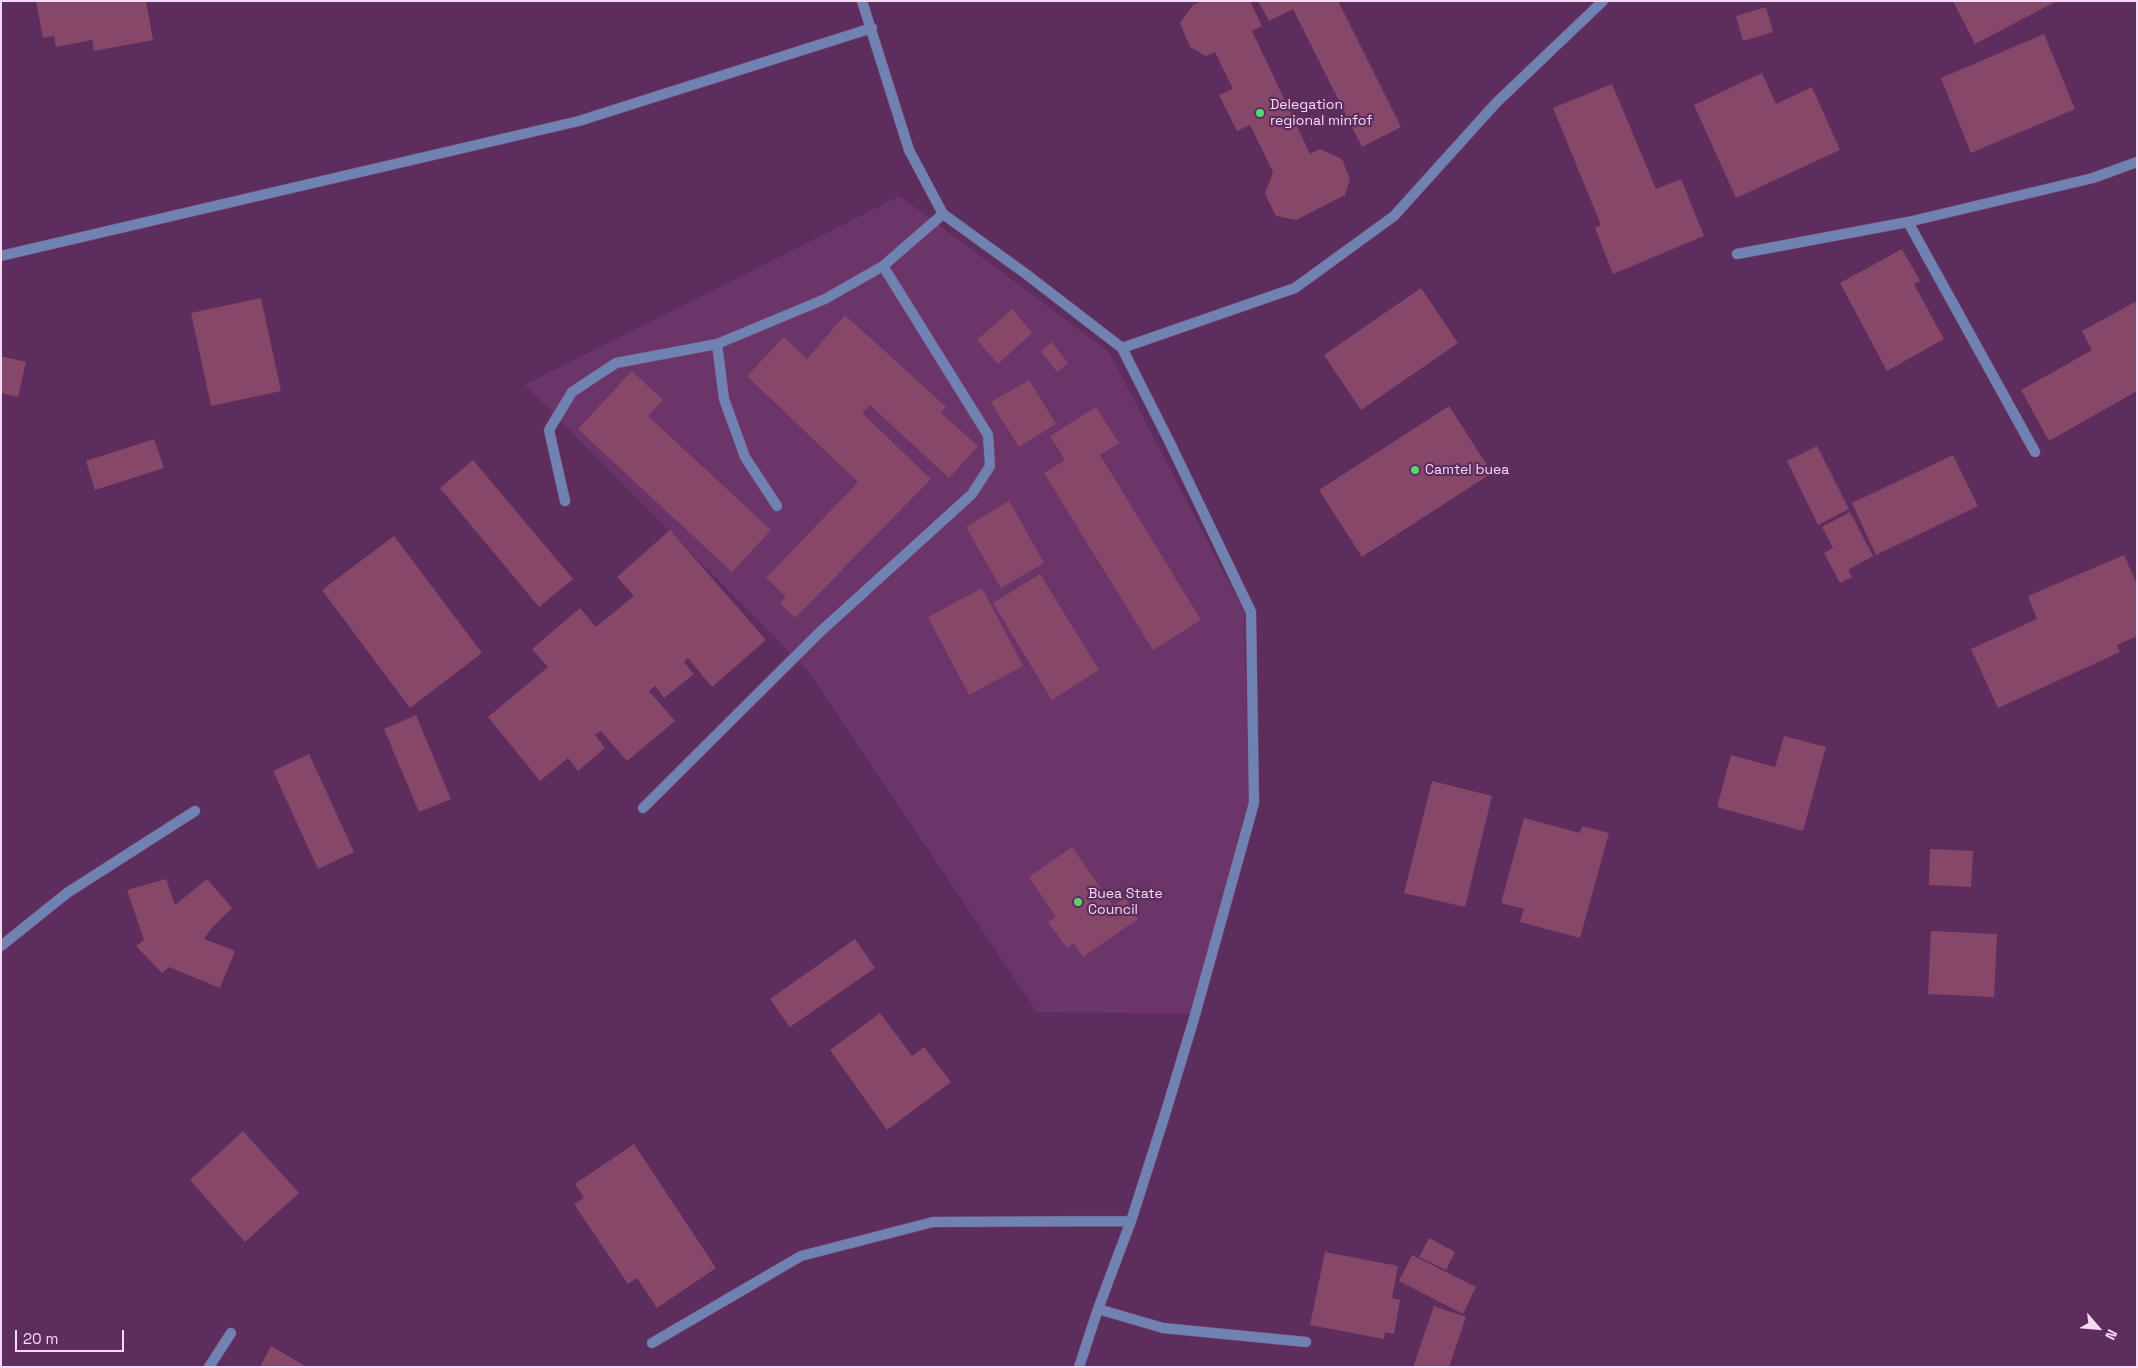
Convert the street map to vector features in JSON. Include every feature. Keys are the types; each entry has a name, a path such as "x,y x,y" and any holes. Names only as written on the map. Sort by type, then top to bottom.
{"street":[{"path":"862,1 909,150 943,214 1026,274 1122,348 1251,612 1254,803 1193,1022 1131,1221 1098,1309 1079,1367"},
{"path":"1122,348 1295,288 1394,216 1496,103 1603,1"},
{"path":"1,256 579,121 872,28"},
{"path":"1737,254 1908,222 2093,178 2137,162"},
{"path":"565,501 549,430 572,392 616,363 717,344 825,298 884,266 943,214"},
{"path":"1908,222 2035,452"},
{"path":"644,808 820,632 972,494 990,466 988,435 884,266"},
{"path":"717,344 724,399 745,457 777,506"},
{"path":"1,946 67,893 195,811"},
{"path":"652,1343 801,1256 933,1222 1131,1221"},
{"path":"1098,1309 1163,1328 1306,1342"},
{"path":"209,1367 231,1333"}],"shaded area":[{"path":"900,196 1109,352 1244,611 1249,801 1190,1014 1037,1012 810,673 525,385"}],"building":[{"path":"36,1 146,1 153,40 94,51 92,40 56,47 54,36 43,38"},
{"path":"1202,1 1250,1 1262,26 1252,31 1310,154 1320,149 1342,159 1350,179 1345,195 1296,220 1276,216 1265,194 1273,172 1250,125 1237,131 1219,95 1233,89 1215,52 1206,56 1190,47 1180,23 1193,5"},
{"path":"1258,1 1338,1 1401,127 1362,147 1293,9 1269,21"},
{"path":"1953,1 2057,1 1975,44"},
{"path":"1766,7 1773,32 1743,41 1736,16"},
{"path":"2044,34 2075,109 1971,153 1941,78"},
{"path":"1762,73 1776,104 1812,87 1840,150 1736,198 1694,105"},
{"path":"1612,84 1656,189 1681,179 1704,236 1613,274 1595,228 1601,225 1553,108"},
{"path":"1902,249 1920,281 1914,284 1944,339 1887,371 1840,283"},
{"path":"1421,288 1458,343 1361,410 1324,355"},
{"path":"261,298 281,391 211,406 191,313"},
{"path":"2135,302 2137,305 2137,391 2049,441 2021,390 2092,350 2082,331"},
{"path":"1012,309 1032,333 998,364 977,340"},
{"path":"845,315 946,407 941,413 978,446 949,478 870,405 862,413 931,479 795,618 780,603 786,597 766,578 858,482 747,376 784,337 807,359"},
{"path":"1052,342 1068,363 1057,372 1041,351"},
{"path":"1,356 26,362 18,397 1,393"},
{"path":"632,371 663,400 648,416 771,530 732,572 578,429"},
{"path":"1029,380 1056,424 1019,447 991,402"},
{"path":"1449,406 1492,473 1362,557 1319,490"},
{"path":"1096,407 1119,443 1100,455 1201,620 1153,650 1044,473 1065,460 1050,436"},
{"path":"154,439 164,468 95,490 86,461"},
{"path":"1817,446 1849,509 1818,525 1787,461"},
{"path":"1953,455 1978,506 1876,555 1852,503"},
{"path":"473,460 573,579 539,607 440,488"},
{"path":"1009,501 1044,563 1001,588 966,527"},
{"path":"1850,512 1873,556 1848,570 1852,577 1840,583 1824,553 1833,548 1822,527"},
{"path":"670,530 766,640 712,687 688,658 684,662 694,674 664,698 655,686 649,691 675,721 627,761 601,731 595,735 605,748 578,771 568,758 540,781 488,717 548,667 532,649 580,608 596,627 634,596 617,577"},
{"path":"394,536 482,653 410,708 322,590"},
{"path":"2124,555 2137,584 2137,636 2117,645 2120,652 1998,708 1971,649 2037,619 2028,596"},
{"path":"1040,574 1099,670 1052,700 993,603"},
{"path":"982,588 1023,666 969,695 928,617"},
{"path":"416,715 451,799 419,812 384,729"},
{"path":"1784,736 1826,747 1803,831 1717,807 1731,755 1775,767"},
{"path":"309,754 354,852 318,869 273,771"},
{"path":"1432,781 1492,796 1465,907 1404,893"},
{"path":"1524,818 1580,833 1582,826 1609,833 1580,938 1520,922 1524,909 1501,903"},
{"name":"Buea State Council","path":"1072,847 1113,906 1125,898 1138,919 1083,957 1074,943 1067,948 1048,922 1056,917 1029,877"},
{"path":"1930,849 1973,851 1971,887 1929,885"},
{"path":"166,879 175,905 207,879 232,908 210,930 204,939 235,951 220,988 169,967 162,973 136,946 144,940 127,890"},
{"path":"1931,931 1997,934 1994,997 1928,994"},
{"path":"855,939 875,968 790,1027 770,999"},
{"path":"880,1013 912,1056 924,1047 951,1082 887,1130 830,1050"},
{"path":"243,1131 299,1193 245,1242 190,1180"},
{"path":"634,1144 716,1268 657,1308 637,1278 628,1284 574,1204 584,1198 575,1184"},
{"path":"1429,1238 1455,1252 1446,1270 1419,1257"},
{"path":"1325,1252 1398,1266 1392,1298 1400,1300 1394,1334 1385,1332 1384,1339 1310,1325"},
{"path":"1412,1255 1476,1287 1463,1314 1399,1281"},
{"path":"1434,1306 1466,1317 1449,1367 1413,1367"},
{"path":"271,1346 307,1367 260,1367"}],"place":[{"name":"Delegation regional minfof","path":"1260,113"},
{"name":"Camtel buea","path":"1415,470"},
{"name":"Buea State Council","path":"1078,902"}]}
